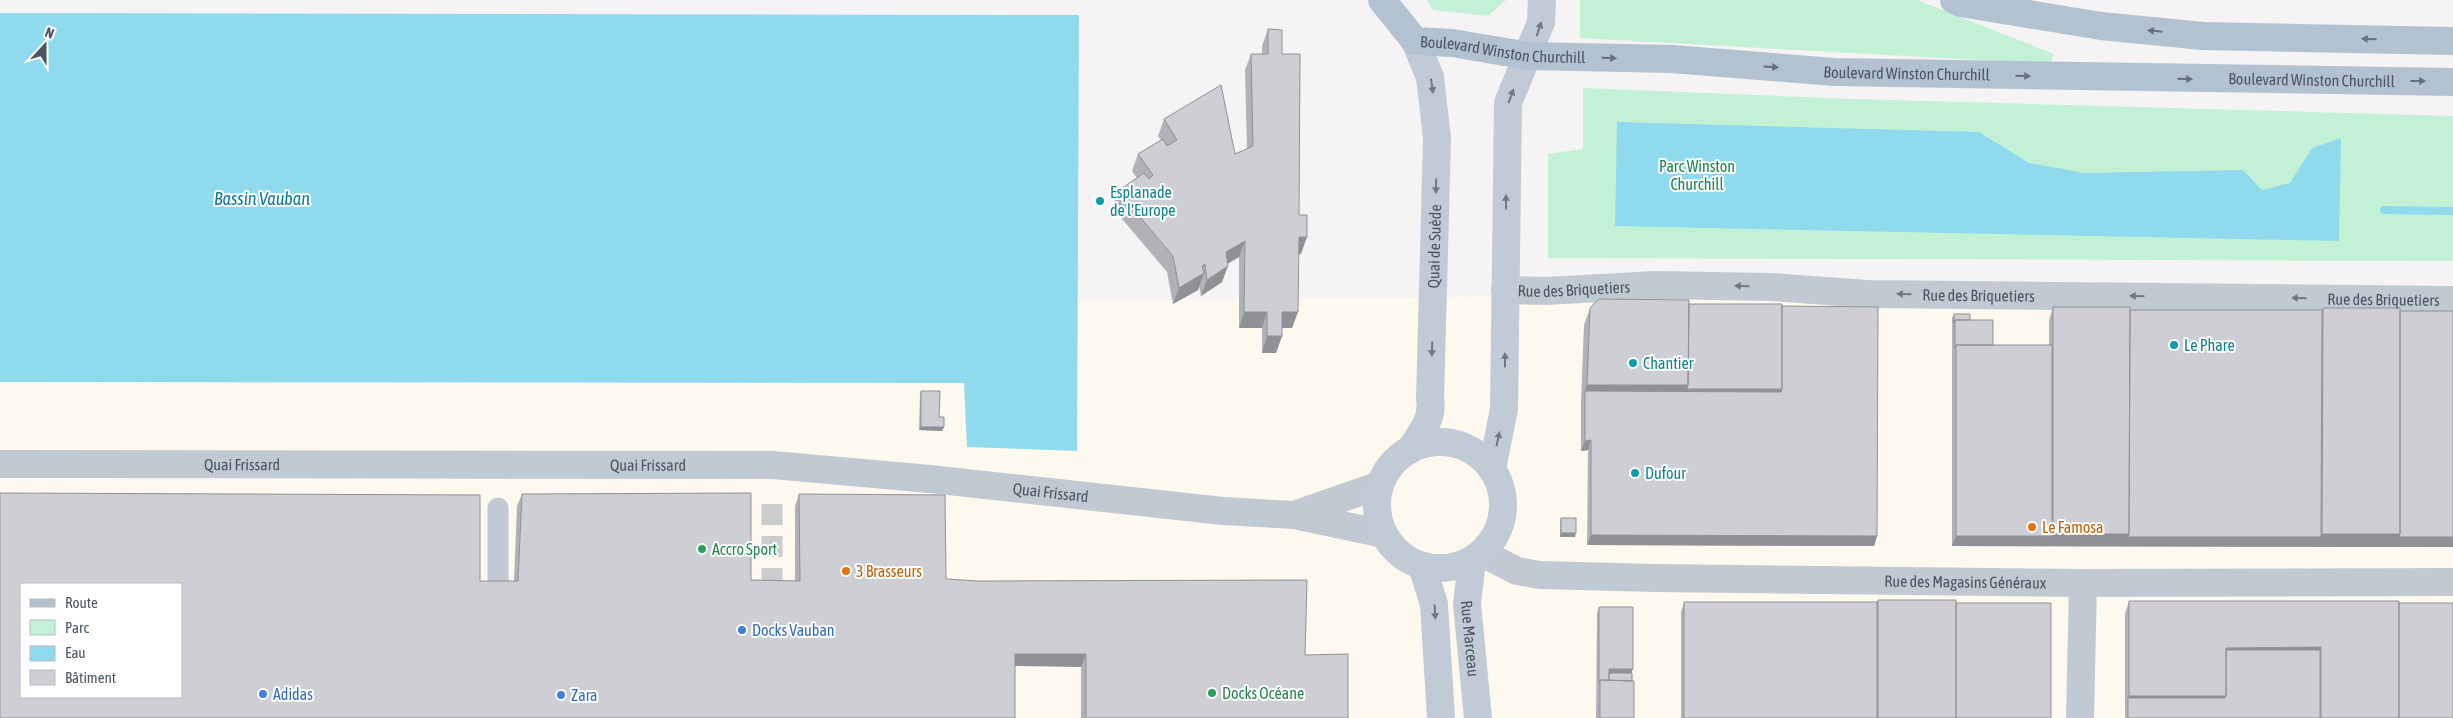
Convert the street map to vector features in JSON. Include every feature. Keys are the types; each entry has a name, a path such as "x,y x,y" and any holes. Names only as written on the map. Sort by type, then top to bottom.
{"main road":[{"name":"Boulevard Winston Churchill","path":"1382,0 1415,40 1452,43 1529,56 1672,59 1834,72 2453,82"},
{"path":"1492,469 1504,409 1508,103 1529,56 1541,22 1542,0"},
{"path":"1954,0 1961,3 2101,26 2203,36 2453,41"},
{"name":"Quai de Suède","path":"1410,450 1427,423 1432,406 1430,399 1437,138 1430,77 1415,40"},
{"path":"1430,443 1451,443 1466,448 1480,457 1492,469 1500,485 1503,503 1501,522 1494,538 1477,556 1456,566 1439,569 1422,566 1406,559 1393,548 1384,534 1378,518 1377,502 1380,485 1394,462 1410,450 1430,443"},
{"name":"Rue Marceau","path":"1477,556 1467,604 1478,718"},
{"path":"1422,566 1434,604 1441,718"}],"street":[{"name":"Rue des Briquetiers","path":"1505,290 1546,291 1656,285 1771,287 1868,294 2453,300"},
{"name":"Quai Frissard","path":"0,464 773,465 930,479 1222,511 1294,515 1384,534"},
{"name":"Quai Frissard","path":"1294,515 1380,485"},
{"path":"498,508 498,593"},
{"name":"Rue des Magasins Généraux","path":"1477,556 1516,571 1540,575 2083,583 2453,582"},
{"path":"2080,718 2083,583"}],"shaded area":[{"path":"2453,289 2453,718 0,718 0,340 1087,300"}],"green space":[{"path":"1427,0 1506,0 1488,16 1433,10"},
{"path":"1580,0 1917,0 2054,54 2050,64 1580,38"},
{"name":"Parc Winston Churchill","path":"1583,88 1854,99 2453,116 2453,261 1548,258 1548,154 1583,149"}],"water":[{"name":"Bassin Vauban","path":"0,13 1079,15 1077,451 967,447 964,383 0,382"},
{"path":"1617,122 1979,132 2029,163 2084,173 2243,170 2262,190 2290,183 2312,148 2341,138 2339,241 1615,226"}],"building":[{"path":"1268,29 1282,30 1282,54 1300,54 1299,215 1307,215 1307,237 1299,237 1298,312 1282,312 1282,336 1267,336 1267,312 1244,312 1245,241 1226,252 1228,266 1207,280 1205,264 1202,266 1204,273 1179,288 1173,256 1118,191 1144,173 1149,179 1153,175 1138,154 1163,139 1167,146 1177,140 1164,119 1221,85 1235,154 1253,146 1251,54 1268,54"},
{"name":"Chantier","path":"1599,299 1689,300 1688,385 1587,385 1590,308"},
{"name":"Chantier","path":"1689,304 1782,304 1782,389 1687,389"},
{"path":"1782,306 1878,307 1877,536 1591,535 1591,440 1585,441 1585,391 1781,392"},
{"path":"2053,307 2130,307 2129,534 2053,534"},
{"path":"2323,308 2400,308 2400,534 2322,534"},
{"path":"2130,310 2322,310 2321,537 2128,537"},
{"path":"2400,311 2453,311 2453,537 2399,537"},
{"path":"1954,314 1970,314 1970,320 1955,320 1954,323"},
{"path":"1955,320 1993,320 1993,345 1956,345 1955,348"},
{"path":"1956,345 2052,345 2052,536 1956,536"},
{"path":"921,391 940,391 939,417 944,417 944,427 921,427"},
{"name":"Docks Vauban","path":"0,493 480,495 480,581 518,581 522,494 751,493 751,580 800,581 799,494 945,495 946,579 978,581 1307,580 1305,655 1348,654 1348,718 1086,718 1086,654 1015,654 1015,718 0,718"},
{"path":"1561,518 1576,518 1576,533 1561,533"},
{"path":"1878,600 1956,600 1956,718 1878,718"},
{"path":"2129,601 2399,601 2399,718 2321,718 2321,647 2226,648 2226,696 2129,696"},
{"path":"1684,602 1877,602 1877,718 1684,718"},
{"path":"1956,603 2051,603 2051,718 1956,718"},
{"path":"2399,603 2453,603 2453,718 2399,718"},
{"path":"1599,607 1633,607 1633,669 1609,669 1609,680 1600,680 1599,683"},
{"path":"2226,650 2320,650 2320,718 2128,718 2128,698 2225,698"},
{"path":"1609,673 1632,673 1632,681 1609,680"},
{"path":"1600,680 1634,681 1634,718 1600,718"}],"waterway":[{"path":"2384,210 2453,211"}],"tunnel":[{"path":"772,504 772,608"}],"place":[{"name":"Esplanade de l'Europe","path":"1100,201"},
{"name":"Le Phare","path":"2174,345"},
{"name":"Chantier","path":"1633,363"},
{"name":"Dufour","path":"1635,473"},
{"name":"Le Famosa","path":"2032,527"},
{"name":"Accro Sport","path":"702,549"},
{"name":"3 Brasseurs","path":"846,571"},
{"name":"Docks Vauban","path":"742,630"},
{"name":"Docks Océane","path":"1212,693"},
{"name":"Adidas","path":"263,694"},
{"name":"Zara","path":"561,695"}]}
